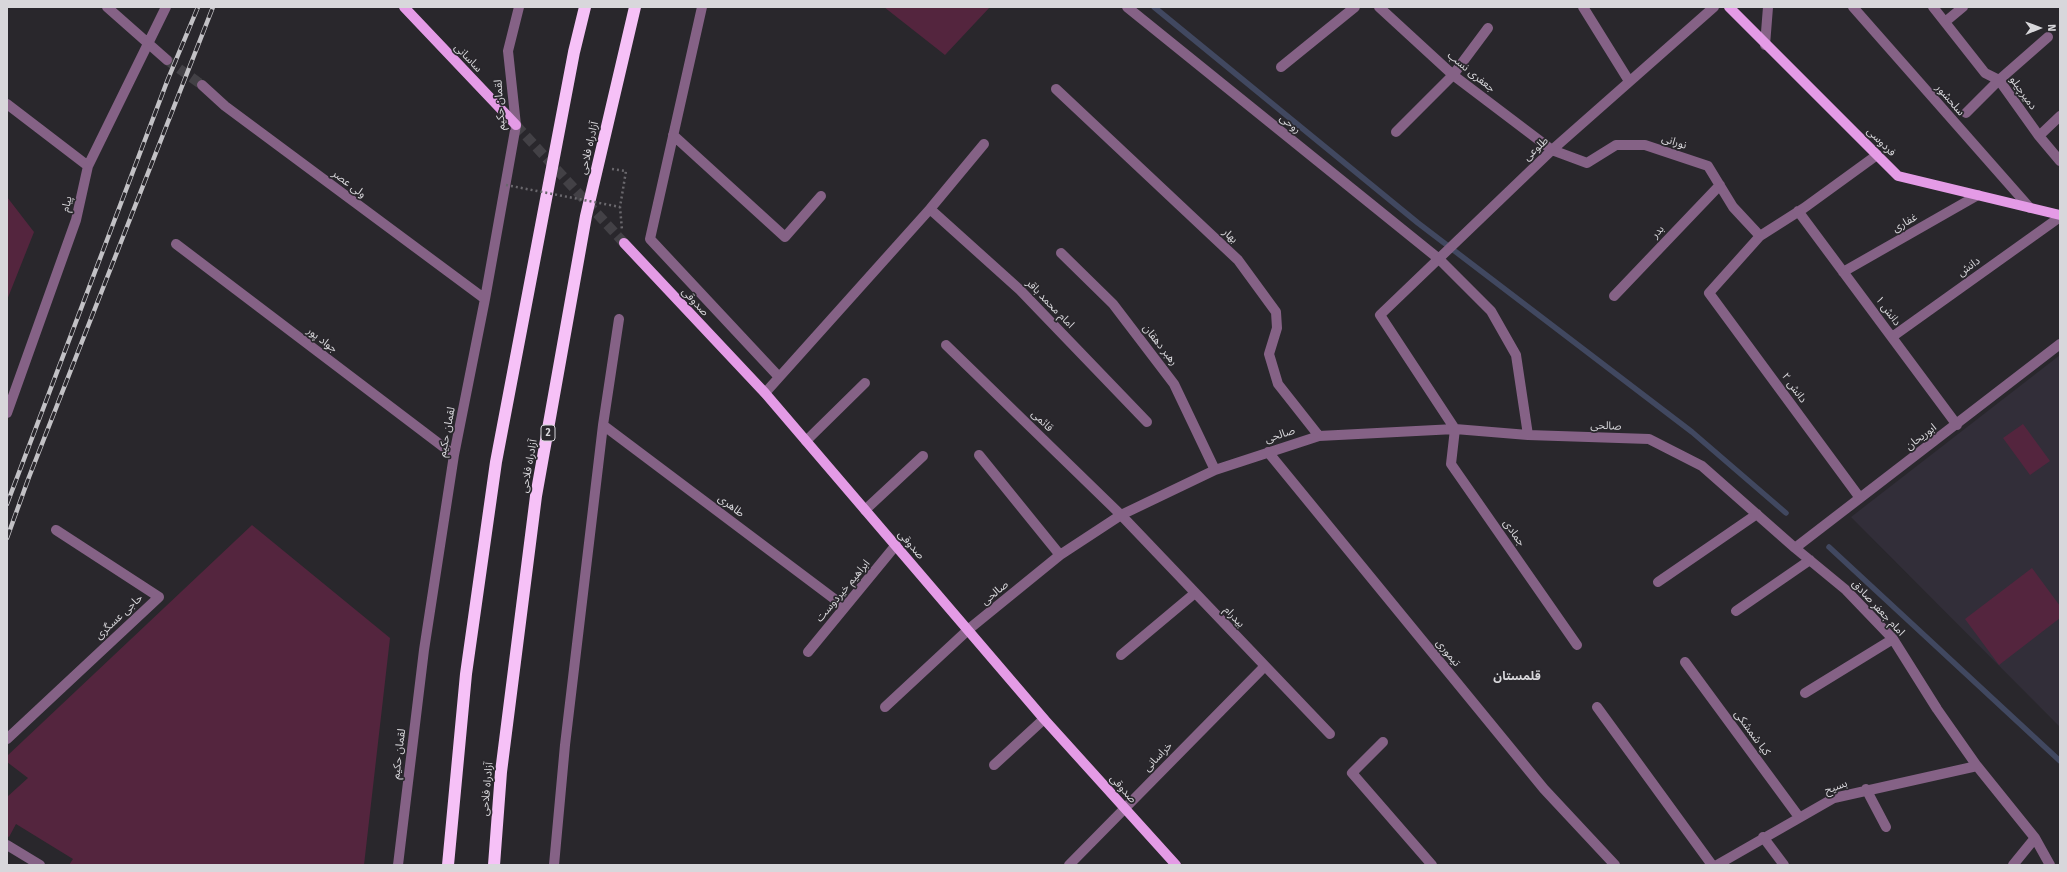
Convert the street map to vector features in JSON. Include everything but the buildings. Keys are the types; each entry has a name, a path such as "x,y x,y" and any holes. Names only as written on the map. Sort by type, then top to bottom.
{"highway":[{"path":"448,865 466,674 496,462 574,52 584,7"},
{"name":"آزادراه فلاحی","path":"494,865 501,772 536,496 586,216 635,7"}],"main road":[{"name":"ساسانی","path":"404,7 516,125"},
{"name":"فردوسی","path":"1729,7 1898,176 2060,216"},
{"name":"صدوقی","path":"624,243 765,393 969,629 1044,719 1176,865"}],"street":[{"path":"107,7 167,60"},
{"name":"پیام","path":"7,413 76,220 88,166 166,7"},
{"name":"لقمان حکیم","path":"398,865 424,650 454,455 485,299 516,125 508,51 519,7"},
{"path":"702,7 650,239 779,377"},
{"name":"روحی","path":"1127,7 1439,259 1491,311 1516,354 1528,435"},
{"path":"1281,67 1355,7"},
{"name":"جعفری نسب","path":"1379,7 1453,75 1552,150"},
{"path":"1583,7 1629,81"},
{"name":"طلوعی","path":"1454,429 1380,315 1552,150 1714,7"},
{"path":"1765,44 1768,7"},
{"name":"سلحشور","path":"1853,7 2030,208"},
{"name":"دمیرچیلو","path":"1933,7 1985,73 1999,80 2039,136 2060,161"},
{"path":"1944,22 1962,7"},
{"path":"1396,132 1453,75 1488,28"},
{"path":"1966,113 1999,80 2048,37"},
{"name":"ولی عصر","path":"202,85 231,110 485,299"},
{"name":"بهار","path":"1056,89 1238,260 1276,312 1277,328 1269,354 1278,384 1319,436"},
{"path":"7,104 88,166"},
{"path":"2039,136 2060,116"},
{"path":"673,135 785,237 821,196"},
{"path":"765,393 930,209 984,144"},
{"name":"نورانی","path":"1552,150 1587,163 1616,145 1645,145 1708,166 1733,207 1760,236"},
{"path":"1760,236 1877,155"},
{"name":"بدر","path":"1614,296 1720,185"},
{"name":"غفاری","path":"1843,272 1978,195"},
{"name":"امام محمد باقر","path":"930,209 1020,290 1148,422"},
{"name":"دانش ۱","path":"1798,211 1957,425"},
{"name":"دانش","path":"1892,338 2060,216"},
{"name":"دانش ۲","path":"1760,236 1709,293 1860,498"},
{"name":"جواد پور","path":"176,244 454,455"},
{"name":"رهبر دهقان","path":"1061,253 1113,304 1174,384 1215,470"},
{"path":"554,865 565,745 603,425 619,319"},
{"name":"ابوریحان","path":"1795,548 1957,425 2060,344"},
{"name":"قائمی","path":"946,345 1121,516"},
{"path":"806,441 865,383"},
{"name":"طاهری","path":"603,425 845,607"},
{"name":"صالحی","path":"885,707 969,629 1060,555 1121,516 1215,470 1319,436 1454,429 1528,435 1649,439"},
{"name":"جمادی","path":"1454,429 1451,464 1577,645"},
{"name":"امام جعفر صادق","path":"1649,439 1702,466 1795,548 1846,590 1894,639 1938,709 1977,766 2035,838 2050,865"},
{"name":"تیموری","path":"1268,452 1544,789 1615,865"},
{"path":"979,455 1060,555"},
{"path":"865,510 923,456"},
{"path":"1658,582 1757,514"},
{"name":"بیدرام","path":"1121,516 1330,734"},
{"name":"حاجی عسگری","path":"7,739 159,597 56,530"},
{"name":"ابراهیم خیردوست","path":"808,652 896,545"},
{"path":"1736,611 1810,560"},
{"path":"1121,655 1195,593"},
{"path":"1805,693 1894,639"},
{"name":"کیا شمشکی","path":"1686,662 1799,817"},
{"name":"خراسانی","path":"1068,865 1265,666"},
{"path":"1597,707 1712,865"},
{"path":"994,765 1044,719"},
{"path":"1383,742 1352,773 1432,865"},
{"name":"بسیح","path":"1717,865 1763,837 1834,798 1866,789 1977,766"},
{"path":"1866,789 1886,827"},
{"path":"1763,837 1784,865"},
{"path":"2012,865 2035,838"},
{"path":"7,845 40,865"}],"path":[{"path":"624,243 620,207 626,171"},
{"path":"506,185 620,207"}],"shaded area":[{"path":"884,7 990,7 945,55"},
{"path":"7,197 34,232 7,300"},
{"path":"2060,355 2060,727 1851,517"},
{"path":"2023,424 2050,461 2030,475 2003,438"},
{"path":"252,525 390,638 364,865 69,865 73,859 16,824 9,837 7,836 7,797 28,778 7,762 7,756"},
{"path":"2032,568 2060,606 2060,618 1999,665 1965,619"}],"waterway":[{"path":"1154,7 1418,223 1692,432 1786,513"},
{"path":"1829,547 2060,761"}],"tunnel":[{"path":"167,60 202,85"},
{"path":"516,125 624,243"}],"railway":[{"path":"7,504 168,79 198,7"},
{"path":"7,538 29,477 213,7"}],"district":[{"name":"قلمستان","path":"1517,677"}]}
